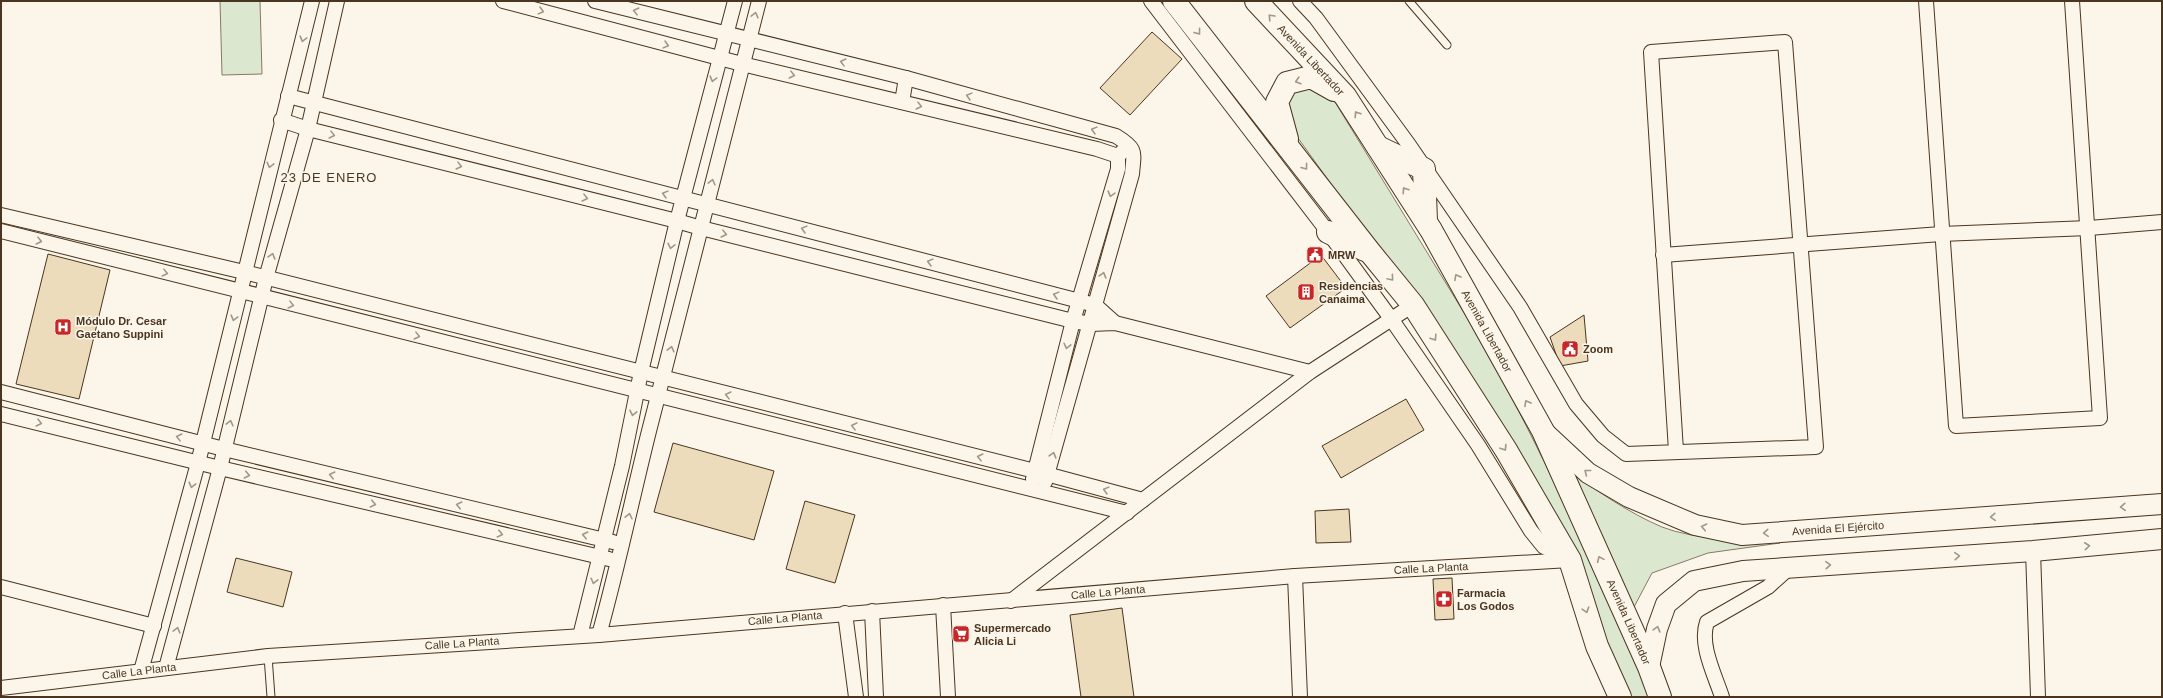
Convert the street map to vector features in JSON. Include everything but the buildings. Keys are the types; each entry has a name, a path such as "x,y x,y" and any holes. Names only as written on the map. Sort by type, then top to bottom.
{"highway":[{"path":"1174,1 1289,146 1368,251 1413,305 1506,450 1570,560 1597,646 1620,697"},
{"name":"Avenida Libertador","path":"1256,1 1345,96 1426,222 1543,431 1649,667 1660,697"},
{"path":"1289,146 1277,102 1287,84 1311,77 1345,96"},
{"path":"1378,147 1424,169 1426,222"},
{"path":"1328,232 1368,251"}],"street":[{"path":"142,671 198,462 312,1"},
{"path":"166,668 220,468 266,278 308,129 337,1"},
{"path":"503,1 719,59 1097,149 1118,156"},
{"path":"595,1 906,78 1116,136 1130,144 1134,154 1132,174 1091,324 1041,472"},
{"path":"580,636 605,540 641,372 682,198 735,1"},
{"path":"599,635 620,561 658,396 758,1"},
{"path":"1151,1 1328,232 1392,320 1478,445 1531,531 1544,547 1570,560"},
{"path":"1300,1 1321,24 1520,307 1576,404 1603,436 1626,454 1816,447 1785,42 1651,52 1676,451"},
{"path":"1926,1 1941,234 1956,426 2100,418 2072,1"},
{"path":"902,102 906,78"},
{"path":"288,96 1095,305 1115,323"},
{"path":"282,120 308,129 677,220 700,228 1073,321 1091,324 1115,323 1310,372"},
{"path":"1036,491 1073,321 1118,169 1118,156 1130,144"},
{"path":"1,215 244,272 641,372 663,379 1041,472 1143,500"},
{"path":"1663,254 1941,234 2088,228 2162,222"},
{"path":"1,231 1127,514"},
{"path":"1011,601 1127,514 1143,500 1310,372 1413,305"},
{"path":"1,392 202,442 224,449 605,540 623,543"},
{"path":"1,414 220,468 600,558 620,561"},
{"name":"Avenida El Ejército","path":"1543,431 1588,473 1629,497 1695,525 1742,535 2162,504"},
{"path":"1649,667 1657,629 1666,604 1694,581 1743,571 2033,551 2162,539"},
{"path":"2033,551 2038,697"},
{"name":"Calle La Planta","path":"1,688 30,691 142,671 268,656 599,635 1295,576 1570,560"},
{"path":"1722,697 1705,642 1705,629 1707,622 1768,587 1789,568"},
{"path":"1295,576 1300,697"},
{"path":"1,587 154,626"},
{"path":"942,605 948,697"},
{"path":"872,611 876,697"},
{"path":"845,613 856,697"},
{"path":"1597,646 1613,697"}],"lane":[{"path":"1409,1 1447,45"},
{"path":"268,656 271,697"}],"green space":[{"path":"220,1 260,1 262,74 222,75"},
{"path":"1277,80 1327,89 1493,360 1554,481 1652,697 1627,697 1483,395 1280,113"},
{"path":"1570,472 1626,509 1662,527 1689,535 1780,543 1708,553 1652,573 1634,607"}],"place":[{"name":"MRW","path":"1315,255"},
{"name":"Residencias Canaima","path":"1306,292"},
{"name":"Módulo Dr. Cesar Gaetano Suppini","path":"63,327"},
{"name":"Zoom","path":"1570,349"},
{"name":"Farmacia Los Godos","path":"1444,599"},
{"name":"Supermercado Alicia Li","path":"961,634"}],"district":[{"name":"23 DE ENERO","path":"329,177"}]}
